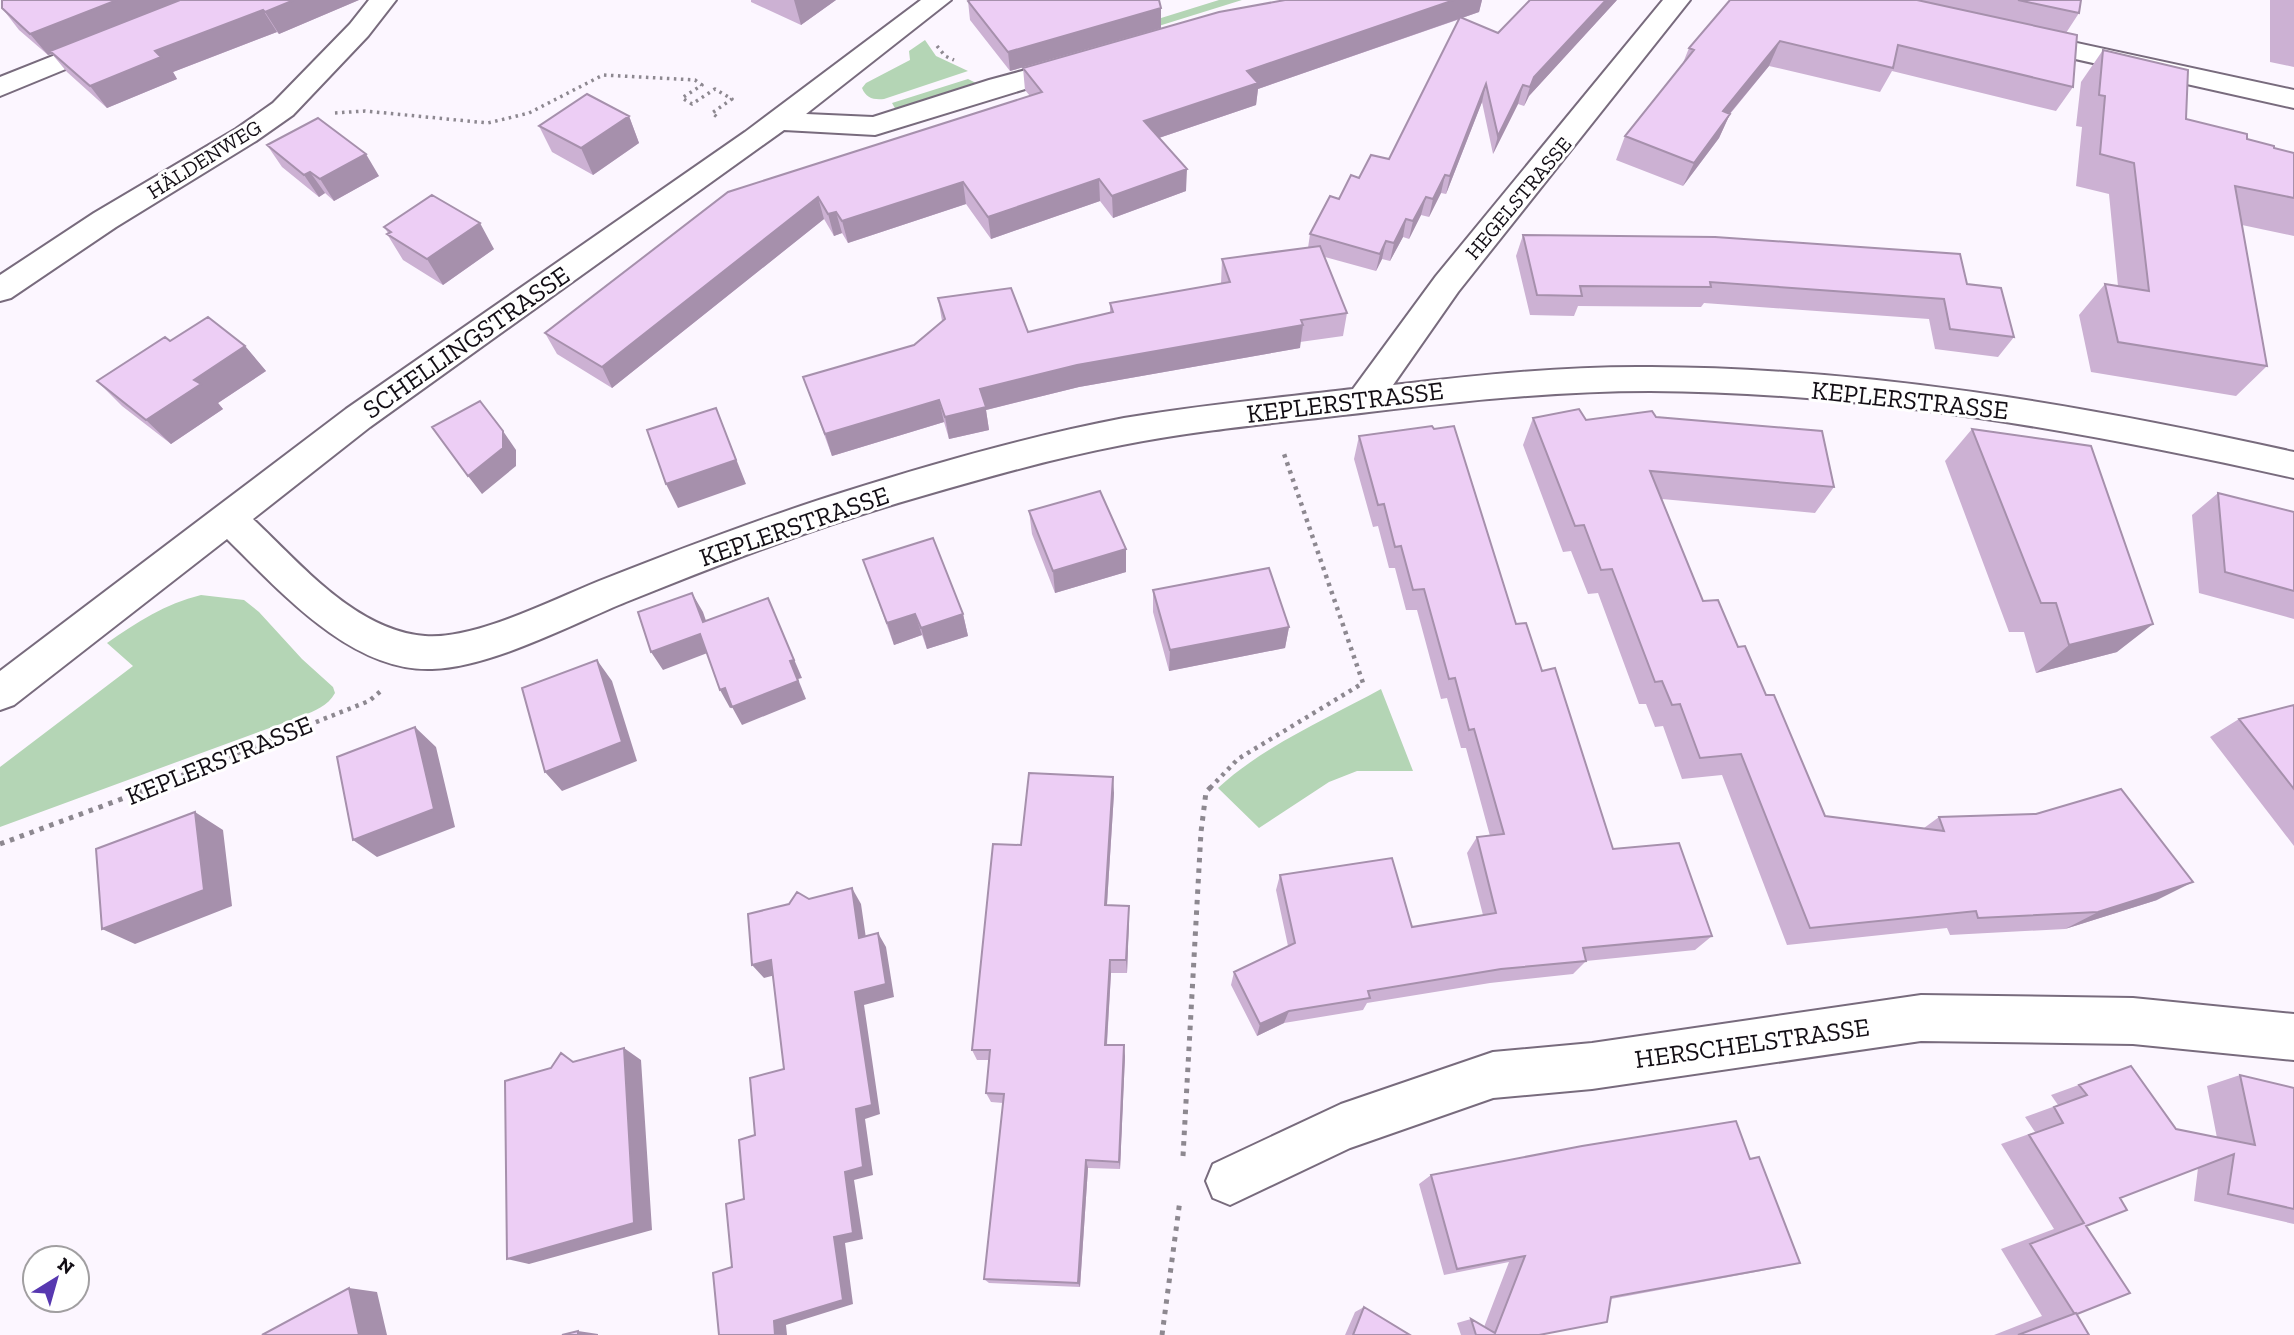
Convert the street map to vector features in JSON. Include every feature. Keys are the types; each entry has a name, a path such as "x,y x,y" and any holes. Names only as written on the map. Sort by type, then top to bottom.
{"street":[{"name":"HÄLDENWEG","path":"0,290 105,220 246,135 283,108 359,30 383,0"},
{"name":"SCHELLINGSTRASSE","path":"0,693 358,418 766,129 938,0"},
{"name":"HEGELSTRASSE","path":"1363,401 1447,284 1677,0"},
{"path":"0,87 135,32"},
{"path":"2008,36 2294,99"},
{"path":"766,129 875,126 999,86 1104,57"},
{"name":"KEPLERSTRASSE","path":"228,517 339,619 377,642 426,653 505,634 772,529 872,497 1001,461 1131,430 1206,418 1496,385 1635,379 1826,389 1970,404 2084,422 2216,446 2294,464"},
{"name":"HERSCHELSTRASSE","path":"1230,1181 1341,1128 1493,1075 1592,1066 1921,1018 2133,1021 2294,1037"}],"path":[{"path":"915,18 945,57 971,67 999,86"},
{"path":"325,115 365,111 488,123 529,114 603,75 695,80 702,85 682,98 692,104 715,89 732,99 712,113 766,129"},
{"path":"1183,1157 1201,832 1206,792 1238,759 1363,683 1285,457"},
{"name":"KEPLERSTRASSE","path":"0,844 148,789 369,701 426,653"},
{"path":"1159,1335 1181,1198"}],"green space":[{"path":"1219,0 1242,0 1149,29 1145,23"},
{"path":"925,40 936,56 968,71 884,99 873,99 866,94 862,88 866,83 910,60 909,51"},
{"path":"968,79 978,84 896,110 892,103"},
{"path":"201,595 244,600 333,687 335,693 332,698 320,708 302,716 0,827 0,767 133,666 107,643 152,614"},
{"path":"1381,689 1413,771 1357,771 1329,782 1259,828 1218,788 1275,746"}],"building":[{"path":"2,0 117,0 30,34 2,8"},
{"path":"180,0 294,0 155,51 161,57 90,86 50,51"},
{"path":"1159,0 1161,8 1008,52 968,1"},
{"path":"1285,0 1454,0 1247,71 1258,83 1144,121 1187,169 1112,196 1099,179 988,217 963,182 842,221 836,212 828,214 818,197 602,367 545,333 728,192 1042,92 1023,68 1219,12"},
{"path":"1530,0 1606,0 1534,77 1530,87 1523,85 1498,136 1486,84 1450,176 1445,175 1433,199 1426,197 1413,221 1406,219 1394,243 1386,241 1380,254 1310,234 1330,196 1339,199 1351,175 1359,178 1371,155 1389,159 1460,17 1498,33"},
{"path":"1730,0 1917,0 2077,35 2073,87 1898,45 1893,68 1780,41 1723,111 1730,114 1694,163 1625,136 1694,50 1689,48"},
{"path":"2018,0 2081,0 2079,13"},
{"path":"2103,50 2188,70 2186,119 2247,134 2247,139 2294,153 2294,198 2235,186 2267,366 2118,342 2105,284 2149,291 2134,163 2100,154 2105,96 2099,95"},
{"path":"587,94 629,116 581,148 539,126"},
{"path":"318,118 366,154 320,179 310,172 304,175 267,145"},
{"path":"432,195 480,223 427,259 387,234 391,232 384,227"},
{"path":"1523,235 1715,237 1960,254 1967,284 2001,288 2014,337 1950,329 1944,299 1710,282 1711,287 1580,286 1582,296 1537,295"},
{"path":"1320,246 1347,313 1301,320 1303,325 1077,365 980,389 986,407 945,417 939,400 825,434 803,377 914,345 945,319 938,298 1011,288 1028,332 1113,312 1110,303 1230,282 1222,259"},
{"path":"208,317 245,346 194,380 201,384 146,420 97,381 165,337 170,341"},
{"path":"480,401 503,431 503,448 468,476 432,427"},
{"path":"716,408 736,460 666,484 647,430"},
{"path":"1579,409 1586,420 1652,411 1656,417 1822,431 1834,487 1650,471 1703,601 1718,600 1738,647 1745,646 1766,695 1774,695 1825,816 1944,831 1939,817 2036,814 2121,789 2193,882 2098,912 1978,918 1976,911 1810,928 1741,754 1700,758 1680,704 1672,705 1662,681 1655,682 1612,569 1601,570 1584,525 1575,526 1533,418"},
{"path":"1432,426 1434,429 1454,426 1516,624 1526,623 1542,671 1555,668 1613,849 1679,843 1712,936 1583,948 1586,961 1501,969 1368,991 1370,998 1289,1011 1260,1024 1234,972 1295,943 1280,875 1392,858 1412,927 1496,913 1477,837 1504,834 1474,729 1469,730 1455,678 1449,679 1424,589 1413,590 1401,546 1395,547 1384,504 1378,505 1359,436"},
{"path":"1972,429 2091,446 2153,624 2069,645 2056,603 2041,603"},
{"path":"1100,491 1126,549 1053,571 1029,511"},
{"path":"2218,493 2294,512 2294,591 2225,572"},
{"path":"933,538 963,614 921,628 915,614 887,623 863,560"},
{"path":"1269,568 1289,627 1170,650 1153,590"},
{"path":"692,593 703,622 768,598 794,660 790,661 798,681 732,707 725,688 720,690 700,634 651,652 638,612"},
{"path":"597,660 622,742 545,772 522,688"},
{"path":"2294,705 2294,789 2239,719"},
{"path":"415,727 434,809 353,840 337,757"},
{"path":"1029,773 1113,777 1105,905 1129,906 1126,960 1110,960 1105,1045 1124,1045 1119,1162 1086,1160 1078,1283 984,1279 1004,1094 986,1093 990,1050 972,1050 993,844 1021,845"},
{"path":"195,812 204,890 102,929 96,849"},
{"path":"852,888 859,938 878,933 886,984 855,992 872,1105 856,1109 863,1167 845,1172 853,1233 834,1237 843,1300 774,1321 775,1335 719,1335 713,1273 732,1267 726,1204 744,1199 739,1140 755,1135 750,1078 784,1069 771,960 752,965 748,914 789,904 797,892 809,899"},
{"path":"624,1048 634,1223 507,1259 505,1081 551,1068 561,1053 573,1062"},
{"path":"2131,1066 2176,1129 2255,1145 2240,1075 2294,1088 2294,1209 2228,1194 2234,1154 2120,1198 2127,1210 2086,1226 2130,1293 2077,1314 2030,1244 2084,1223 2029,1135 2063,1123 2054,1107 2087,1095 2079,1085"},
{"path":"1736,1121 1750,1159 1759,1157 1800,1263 1611,1297 1607,1322 1539,1335 1476,1335 1471,1319 1495,1333 1525,1256 1457,1269 1431,1175 1582,1146"},
{"path":"349,1288 359,1335 262,1335"},
{"path":"1364,1307 1410,1335 1353,1335"},
{"path":"2076,1313 2089,1335 2018,1335"},
{"path":"578,1331 578,1335 562,1335"}]}
